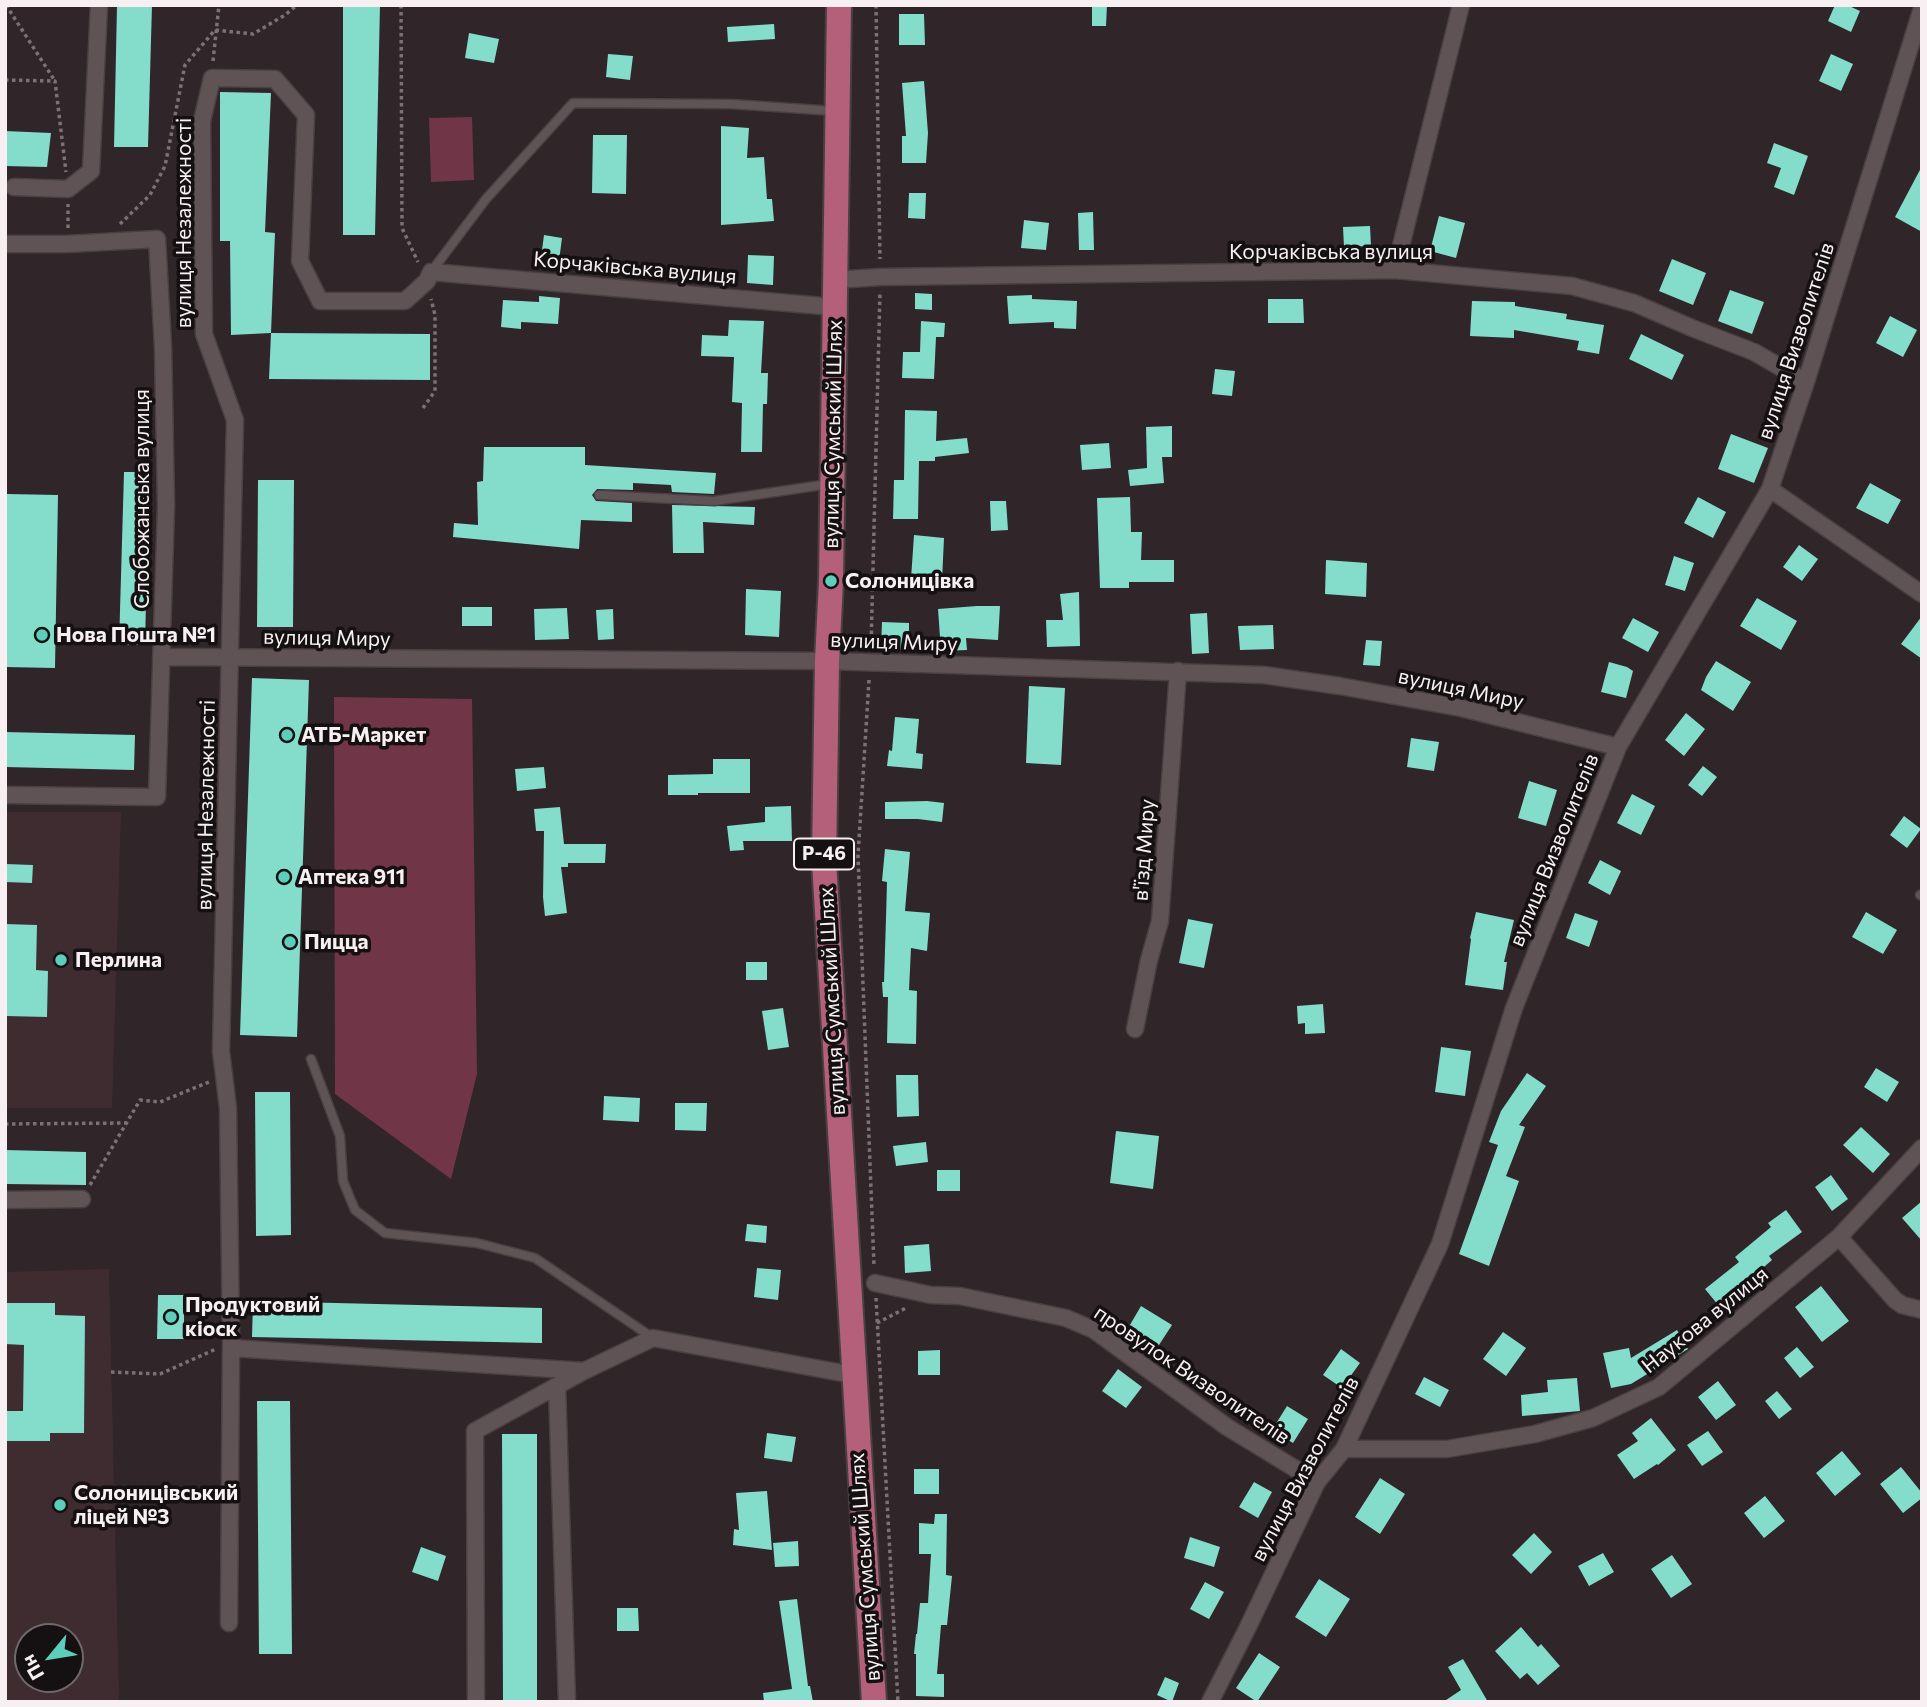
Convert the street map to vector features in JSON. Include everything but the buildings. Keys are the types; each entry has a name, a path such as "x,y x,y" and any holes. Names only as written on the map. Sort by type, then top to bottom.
{"main road":[{"name":"вулиця Сумський Шлях","path":"839,5 824,861 874,1702"}],"street":[{"path":"14,187 68,189 91,171 99,5"},
{"path":"1395,270 1461,5"},
{"name":"вулиця Визволителів","path":"1209,1702 1317,1482 1344,1449 1440,1244 1514,1008 1618,747 1770,489 1922,8"},
{"path":"212,78 275,79 306,116 300,261 320,301 405,300 429,276"},
{"name":"вулиця Незалежності","path":"212,78 202,121 204,334 235,420 221,1051 228,1108 231,1345 229,1623"},
{"name":"Слобожанська вулиця","path":"5,795 157,797 166,506 163,347 157,239 6,246"},
{"name":"Корчаківська вулиця","path":"834,280 880,277 1395,270 1572,286 1634,303 1754,352 1806,382"},
{"name":"Корчаківська вулиця","path":"429,276 834,307"},
{"path":"1770,489 1922,594"},
{"name":"вулиця Миру","path":"161,657 827,661 1264,675 1461,708 1618,747"},
{"name":"в'їзд Миру","path":"1135,1029 1160,921 1178,671"},
{"name":"Наукова вулиця","path":"1344,1449 1447,1449 1535,1434 1593,1418 1659,1388 1839,1237 1922,1148"},
{"path":"5,1200 82,1199"},
{"path":"1839,1237 1895,1300 1902,1305 1922,1310"},
{"name":"провулок Визволителів","path":"875,1283 931,1295 960,1296 1066,1318 1094,1330 1227,1427 1317,1482"},
{"path":"476,1702 475,1431 583,1371 653,1338 853,1375"},
{"path":"231,1345 583,1371"},
{"path":"557,1386 567,1702"}],"lane":[{"path":"429,276 486,199 573,103 731,104 837,112"},
{"path":"600,495 715,501 832,483"},
{"path":"311,1059 340,1136 342,1181 355,1210 384,1233 477,1243 535,1258 653,1338"}],"path":[{"path":"6,5 55,81 68,189 67,244"},
{"path":"212,78 219,5"},
{"path":"401,5 402,228 429,276 435,315 435,391 423,408"},
{"path":"876,5 880,277 870,663 858,856 875,1283 898,1702"},
{"path":"5,80 55,81"},
{"path":"82,1199 140,1100 160,1102 223,1076"},
{"path":"5,1124 127,1123"},
{"path":"877,1323 931,1295"},
{"path":"111,1373 160,1374 231,1345"}],"shaded area":[{"path":"472,117 474,180 431,182 429,118"},
{"path":"334,697 472,699 477,1074 451,1179 335,1094"},
{"name":"Перлина","path":"5,812 121,812 112,1108 5,1108"},
{"name":"Солоницівський ліцей №3","path":"109,1269 119,1702 5,1702 5,1272"}],"place":[{"name":"Солоницівка","path":"831,581"},
{"name":"Нова Пошта №1","path":"42,635"},
{"name":"АТБ-Маркет","path":"287,735"},
{"name":"Аптека 911","path":"284,877"},
{"name":"Пицца","path":"290,942"},
{"name":"Перлина","path":"61,960"},
{"name":"Продуктовий кіоск","path":"171,1317"},
{"name":"Солоницівський ліцей №3","path":"60,1505"}]}
